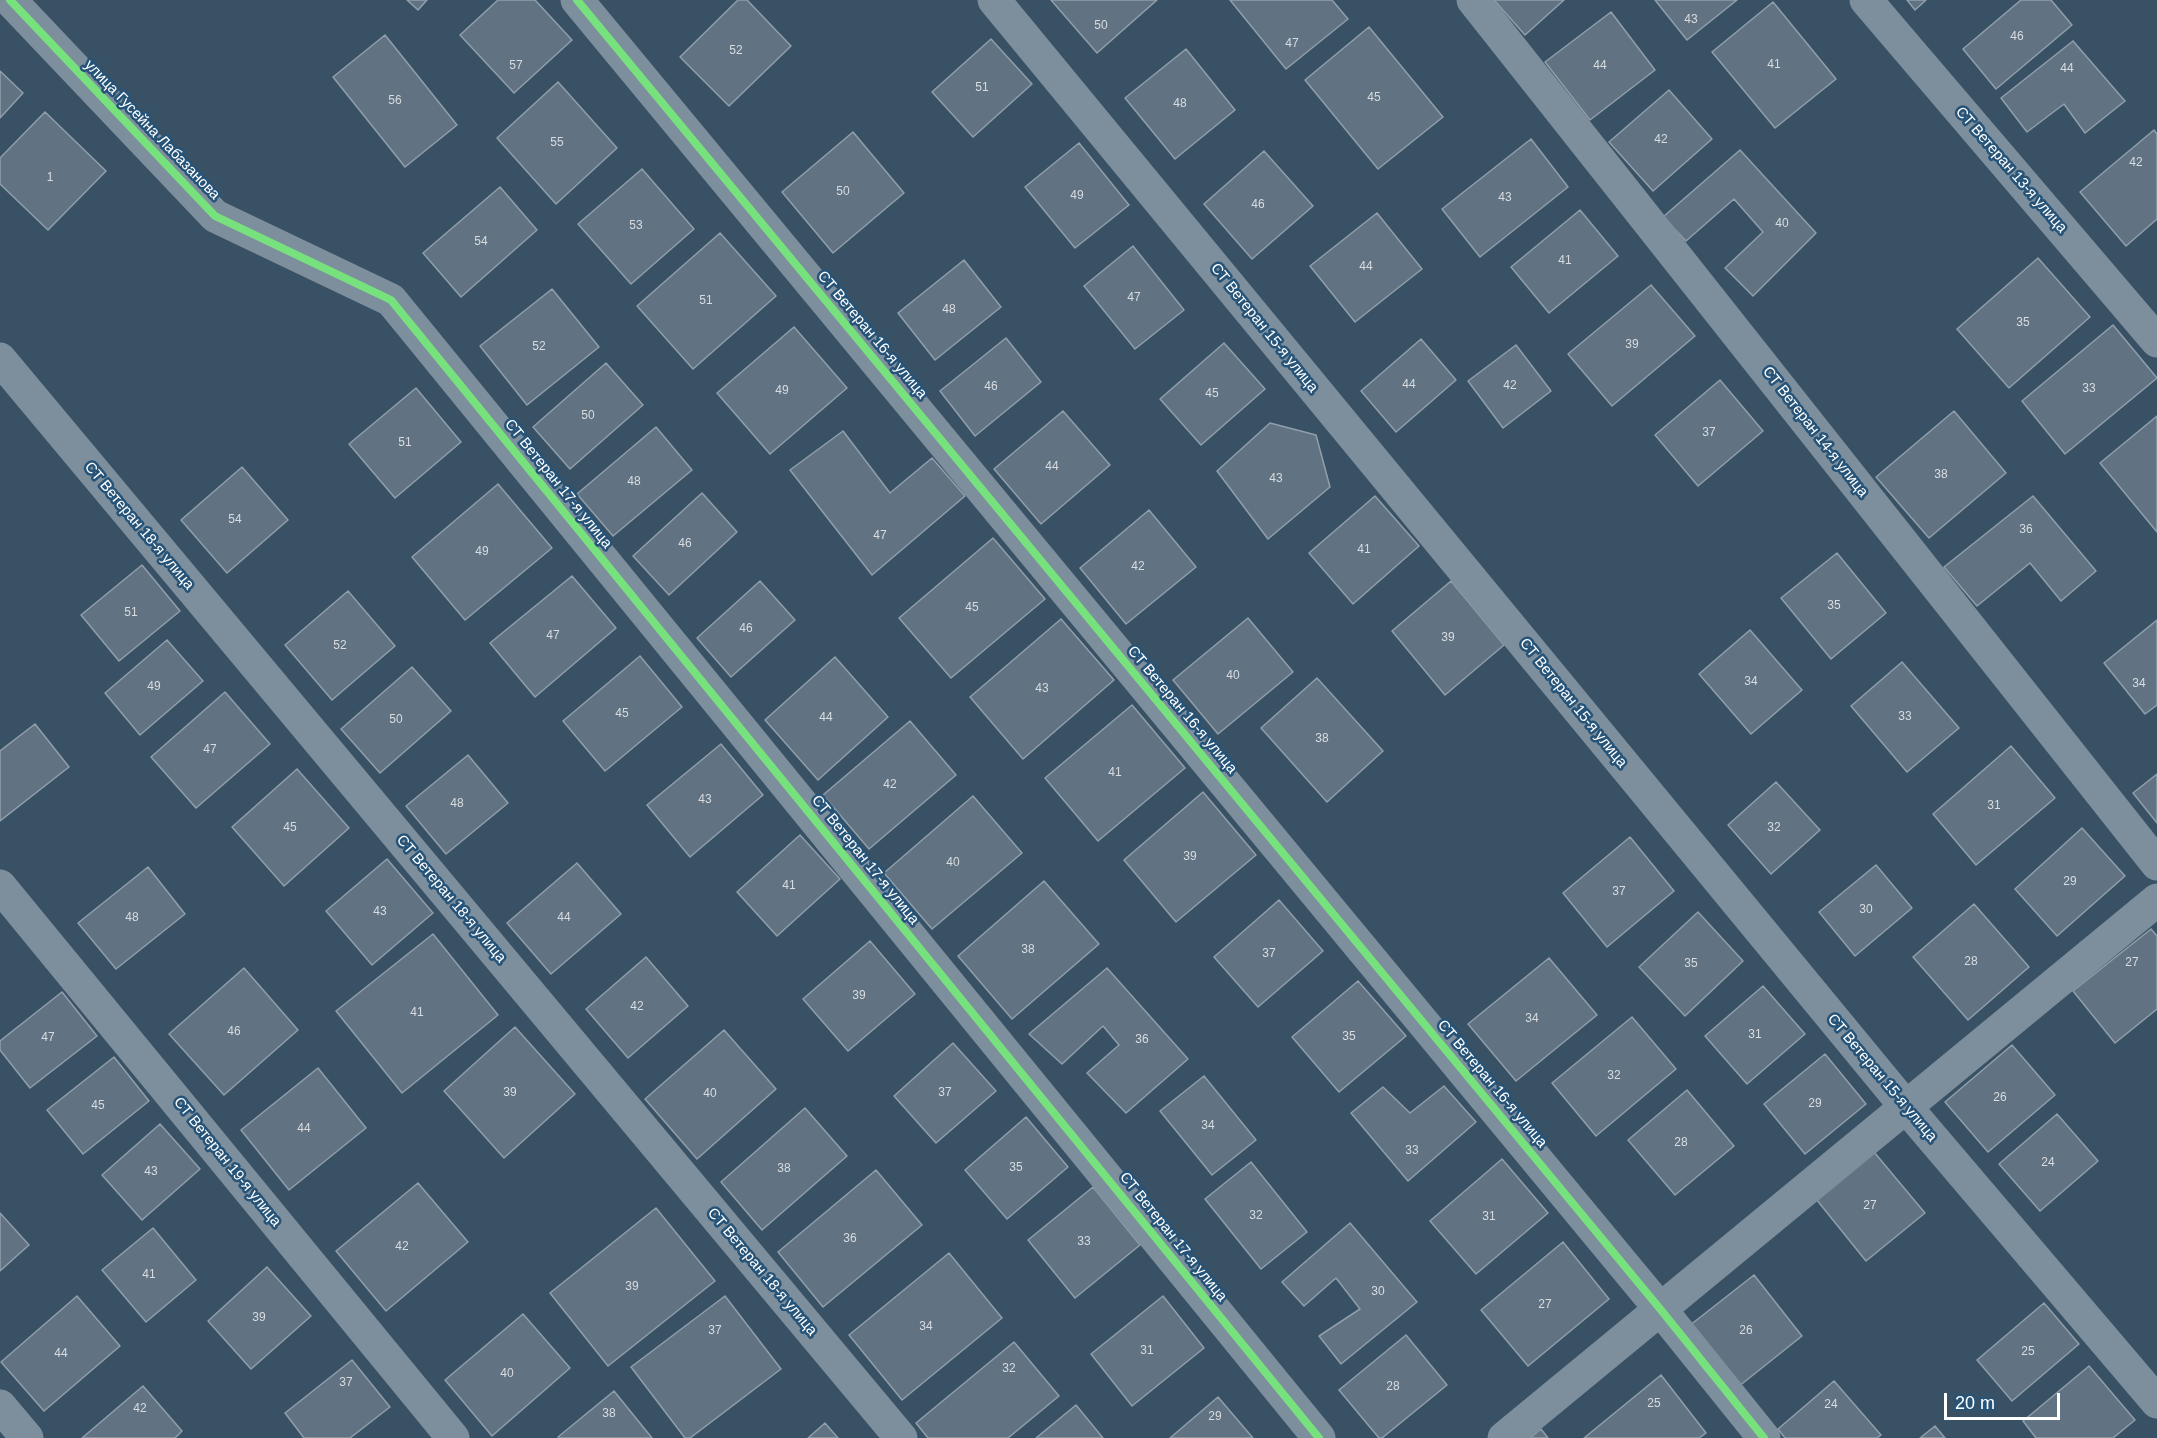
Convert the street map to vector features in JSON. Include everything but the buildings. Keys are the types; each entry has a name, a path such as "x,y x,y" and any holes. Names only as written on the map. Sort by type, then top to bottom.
{"street":[{"name":"улица Гусейна Лабазанова","path":"10,0 215,216 391,300"},
{"name":"СТ Ветеран 16-я улица","path":"578,0 1661,1310 1764,1438"},
{"name":"СТ Ветеран 15-я улица","path":"994,0 1906,1107 2157,1402"},
{"name":"СТ Ветеран 14-я улица","path":"1473,0 2157,864"},
{"name":"СТ Ветеран 13-я улица","path":"1866,0 2157,340"},
{"name":"СТ Ветеран 17-я улица","path":"391,300 1319,1438"},
{"name":"СТ Ветеран 18-я улица","path":"0,359 901,1438"},
{"name":"СТ Ветеран 19-я улица","path":"0,886 453,1438"},
{"path":"1504,1438 2157,900"},
{"path":"0,1406 27,1438"}],"cycle path":[{"path":"10,0 215,216 391,300 1319,1438"},
{"path":"577,0 1661,1310 1764,1438"}]}
